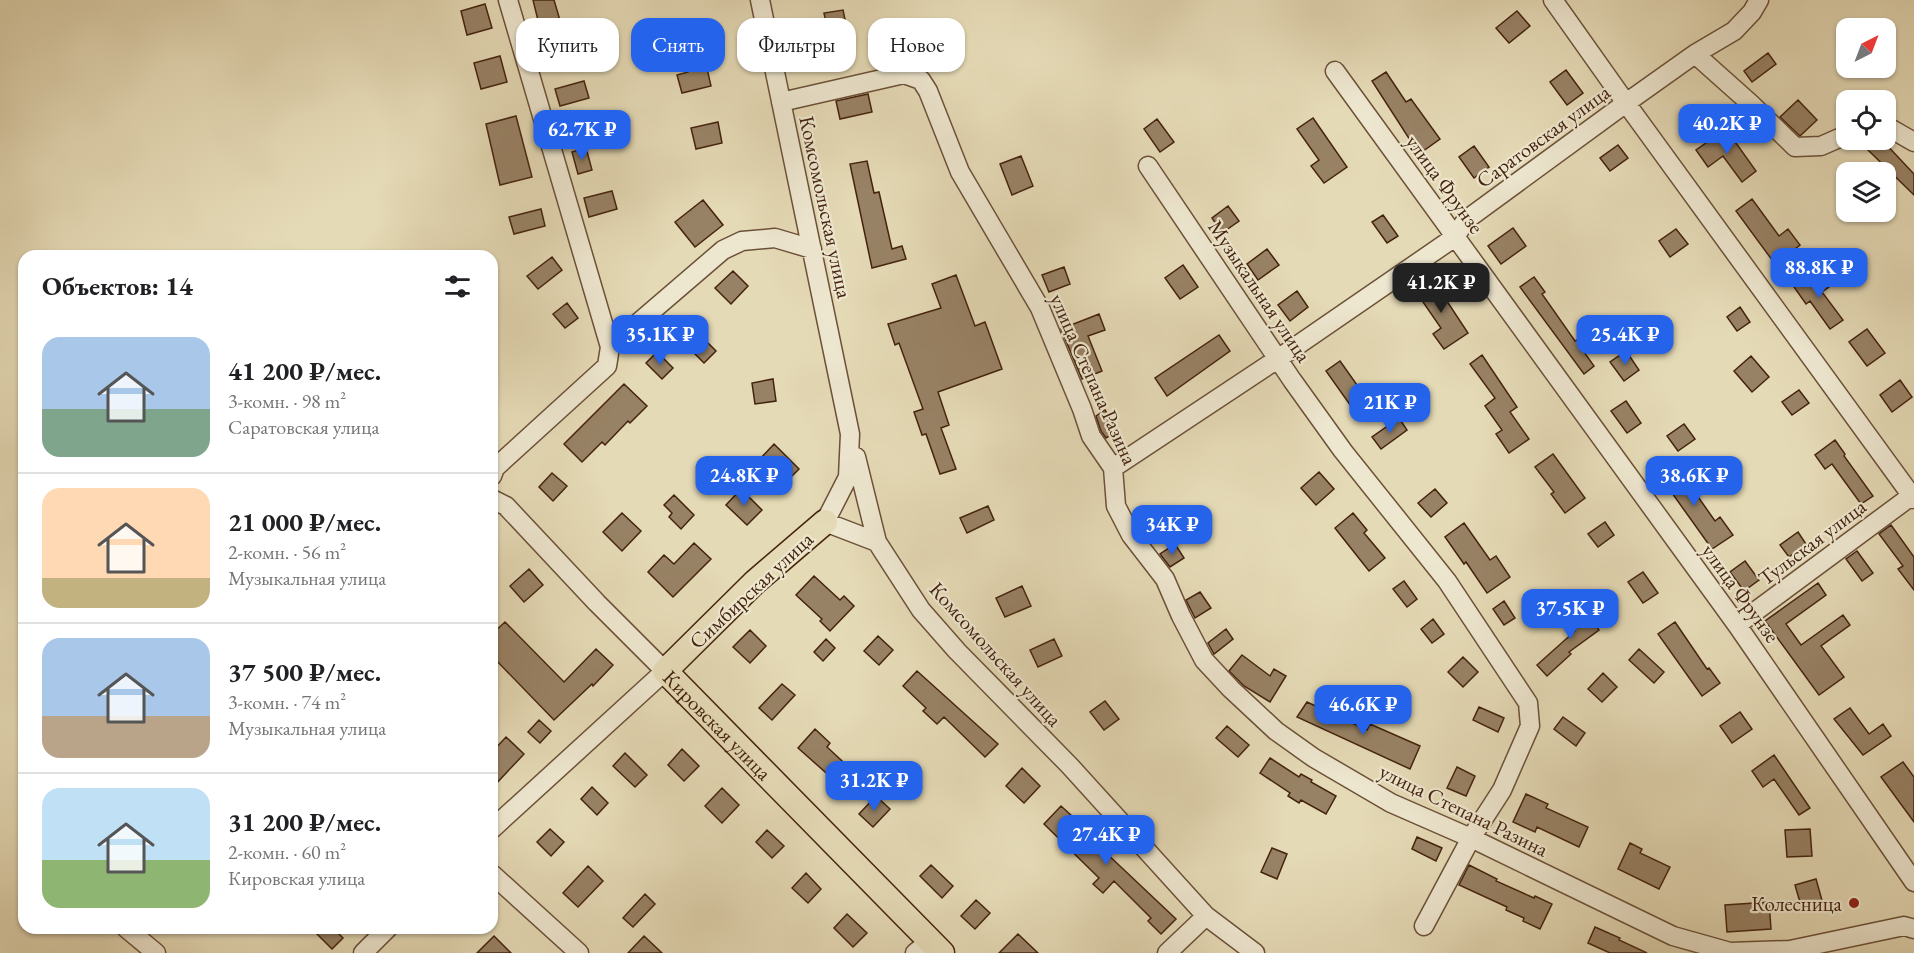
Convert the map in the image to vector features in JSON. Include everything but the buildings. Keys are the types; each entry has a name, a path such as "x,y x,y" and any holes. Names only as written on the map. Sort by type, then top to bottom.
{"main road":[{"name":"Симбирская улица","path":"665,671 755,582 825,522"},
{"name":"Кировская улица","path":"665,671 929,949"}],"street":[{"path":"498,465 607,366 610,347 508,0"},
{"name":"Комсомольская улица","path":"760,0 850,434 877,542 921,610 950,643 1069,765 1206,916 1255,953"},
{"path":"1553,0 1913,496"},
{"name":"Саратовская улица","path":"1113,468 1455,237 1466,220 1695,54 1734,31 1752,12 1759,0"},
{"path":"1695,54 1795,147 1821,146 1836,139"},
{"name":"улица Фрунзе","path":"1335,71 1737,625 1914,882"},
{"name":"улица Степана Разина","path":"781,102 904,74 921,80 932,100 960,172 1040,308 1091,436 1113,468 1116,506 1131,535 1165,579 1204,660 1276,731 1314,758 1390,803 1471,838 1673,936 1718,951 1787,952 1904,926 1914,929"},
{"path":"1896,132 1914,142"},
{"name":"Музыкальная улица","path":"1148,166 1292,380 1343,451 1447,581 1528,703 1530,726 1502,790 1471,838 1424,926"},
{"path":"610,347 723,250 742,241 775,238 812,249"},
{"name":"Комсомольская улица","path":"825,522 848,477 850,434"},
{"name":"Тульская улица","path":"1737,625 1913,496"},
{"name":"Кировская улица","path":"498,502 506,506 665,671"},
{"path":"825,522 877,542"},
{"name":"Симбирская улица","path":"498,824 665,671"},
{"path":"498,879 579,953"},
{"path":"1167,953 1206,916"},
{"path":"133,934 156,953"},
{"path":"363,953 382,934"}],"place":[{"name":"Колесница","path":"1854,903"}]}
